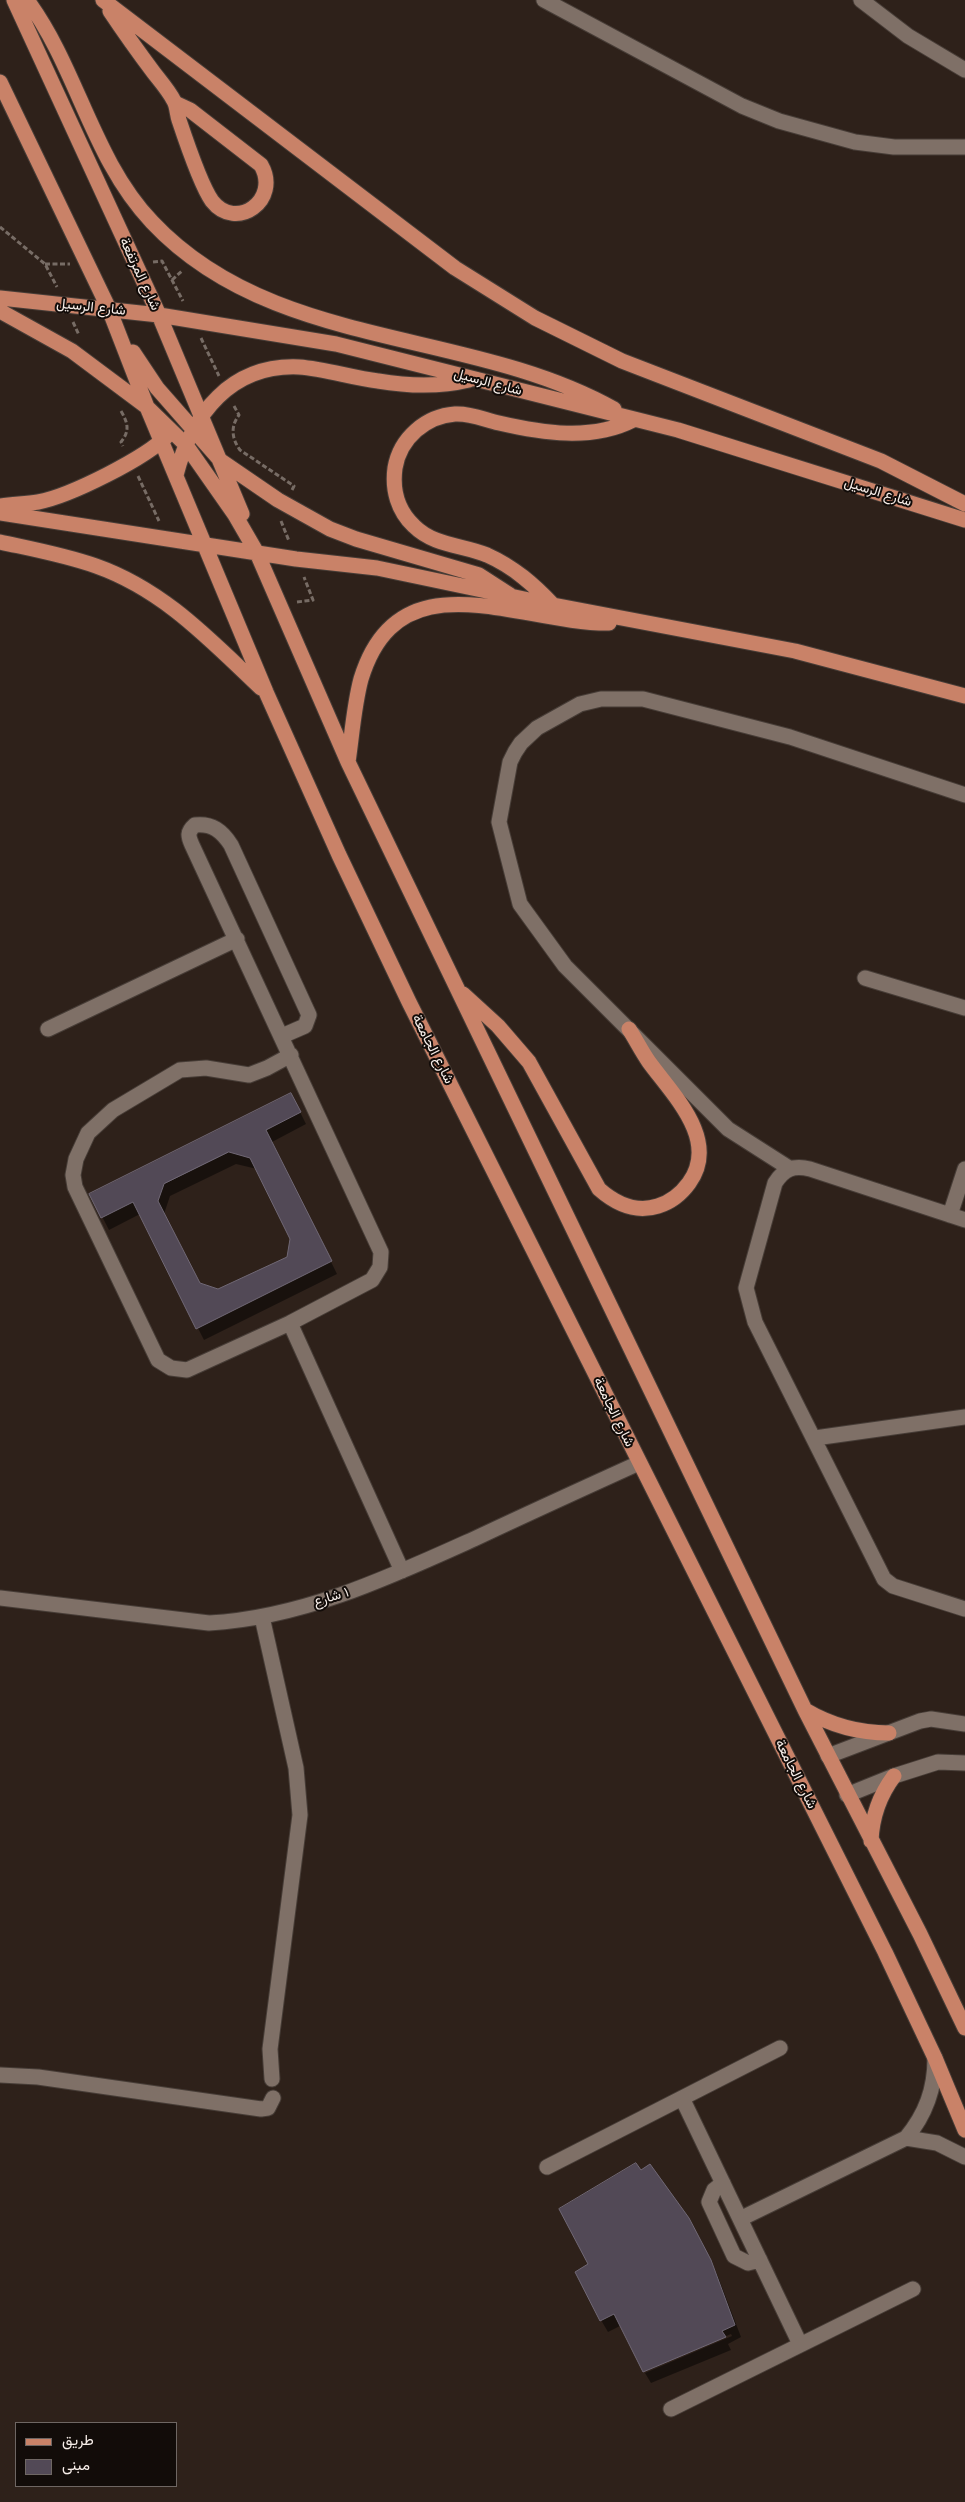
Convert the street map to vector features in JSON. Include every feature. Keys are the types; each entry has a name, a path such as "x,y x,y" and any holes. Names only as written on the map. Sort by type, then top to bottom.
{"main road":[{"name":"شارع المرتفعة","path":"14,0 159,315 221,461 257,553"},
{"path":"27,0 50,39 98,142 122,184 152,222 194,260 239,287 294,310 550,381 592,397 633,420"},
{"path":"102,0 175,103 182,127 212,201 230,213 252,210 266,193 267,178 261,165 190,110 175,103"},
{"path":"102,0 456,268 528,314 622,361 881,461 965,504"},
{"path":"0,82 109,309 137,359 180,416 221,461 278,500 330,529 356,539 452,565 479,575 513,597"},
{"name":"شارع الرسيل","path":"0,298 159,315 336,344 678,430 965,520"},
{"path":"109,309 147,407 167,436 176,475 204,544"},
{"path":"0,311 72,351 147,407"},
{"path":"176,475 186,444 201,414 220,393 234,383 265,370 282,368 316,369 404,384 453,384 474,379"},
{"path":"0,506 39,502 91,482 167,436 180,416 191,392"},
{"path":"553,605 533,584 503,564 471,550 439,541 415,527 406,517 395,491 394,477 400,450 418,428 430,420 457,414 471,415 522,428 573,433 600,432 633,420"},
{"path":"167,436 186,444 235,515 257,553 348,762 805,1710 920,1934 965,2028"},
{"path":"0,513 257,553 377,568 553,605 795,650 965,696"},
{"path":"0,542 98,566 143,588 171,606 204,632 266,692"},
{"name":"شارع الجامعة","path":"204,544 266,692 339,855 409,1002 885,1952 935,2058 965,2130"},
{"path":"348,762 361,680 372,651 390,627 415,610 444,604 474,606 581,622 620,623 640,621"},
{"path":"457,989 498,1026 529,1062 599,1189 618,1203 642,1208 665,1203 684,1189 696,1168 699,1144 696,1133 684,1109 648,1060 629,1029"},
{"path":"805,1710 837,1726 854,1730 889,1733"},
{"path":"871,1841 874,1813 886,1787 894,1776"}],"street":[{"path":"544,0 742,106 779,122 855,142 894,147 965,148"},
{"path":"860,0 908,36 965,70"},
{"path":"789,1168 728,1129 565,966 520,904 499,822 510,762 521,743 537,728 580,704 601,699 643,699 790,737 965,795"},
{"path":"282,1036 305,1026 309,1020 307,1009 231,845 219,830 211,826 195,825 190,829 188,836 237,939 282,1036 291,1055 381,1252 380,1267 372,1280 290,1323 187,1370 171,1368 158,1360 81,1203 73,1175 76,1159 88,1133 96,1124 113,1110 168,1075 193,1067 249,1075 291,1055"},
{"path":"48,1029 237,939"},
{"path":"865,978 965,1008"},
{"path":"965,1220 810,1169 799,1166 789,1168 780,1174 775,1183 746,1288 756,1322 884,1579 892,1586 965,1609"},
{"path":"950,1215 965,1169"},
{"path":"290,1323 402,1571"},
{"path":"815,1438 965,1417"},
{"name":"١ شارع","path":"0,1598 208,1623 262,1617 352,1590 402,1571 639,1463"},
{"path":"262,1617 296,1768 300,1815 270,2049 272,2079"},
{"path":"828,1756 931,1719 965,1724"},
{"path":"848,1795 894,1776 938,1762 965,1763"},
{"path":"547,2167 780,2048"},
{"path":"740,2219 906,2138 923,2114 929,2101 934,2080 935,2058"},
{"path":"0,2075 38,2077 262,2109 268,2108 273,2098"},
{"path":"682,2098 800,2344"},
{"path":"906,2138 938,2143 965,2157"},
{"path":"723,2183 714,2190 709,2202 734,2256 748,2263 760,2260"},
{"path":"671,2409 913,2289"}],"building":[{"path":"291,1093 301,1112 266,1130 332,1261 196,1329 133,1202 101,1218 89,1194","holes":["229,1152 250,1158 290,1239 287,1257 218,1289 200,1283 158,1201 164,1184"]},
{"path":"636,2163 641,2170 650,2164 689,2218 711,2260 735,2325 722,2331 726,2337 643,2372 614,2314 600,2321 575,2272 588,2264 559,2209"}]}
